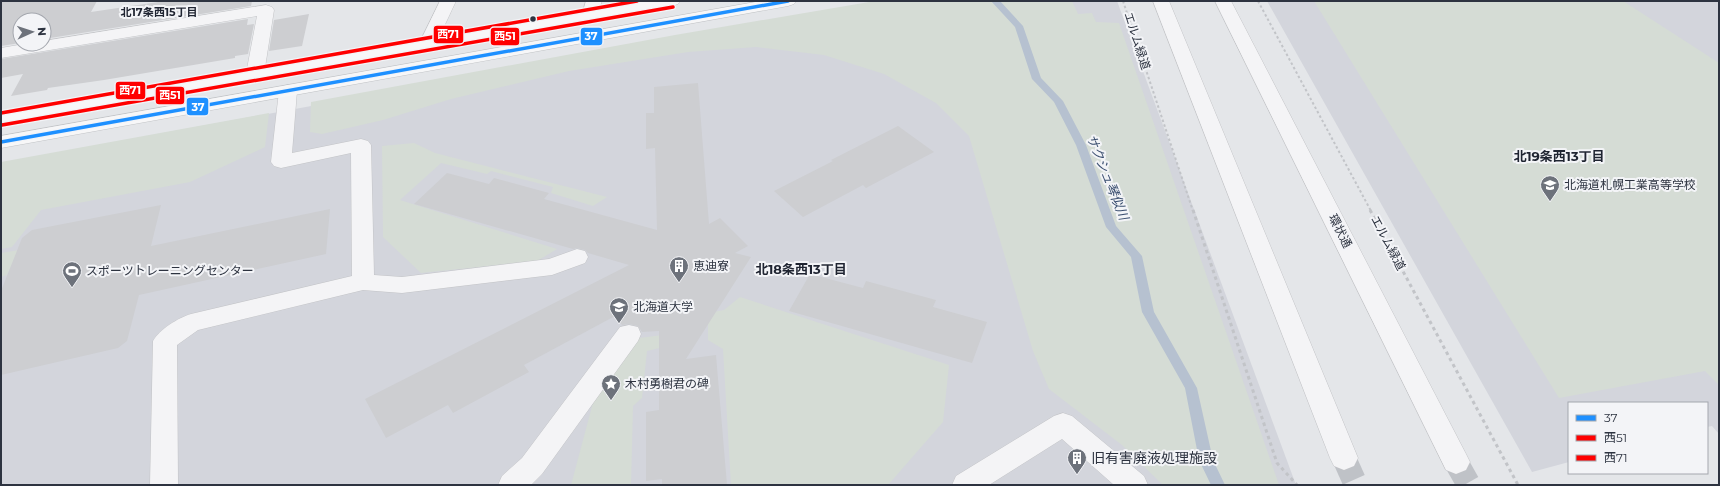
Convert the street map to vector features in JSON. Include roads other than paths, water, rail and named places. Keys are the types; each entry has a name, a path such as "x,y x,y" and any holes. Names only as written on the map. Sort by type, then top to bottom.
{"main road":[{"path":"1,119 428,44 592,8 672,1"},
{"path":"1,142 788,1"}],"street":[{"path":"428,44 448,1"},
{"path":"1161,1 1344,458"},
{"name":"環状通","path":"1223,1 1456,462"},
{"path":"1,53 266,10 255,74"},
{"path":"288,91 281,162 360,145 363,282"},
{"path":"164,485 165,341 191,323 363,282 402,285 552,267 577,257"},
{"path":"512,485 532,466 629,334"},
{"path":"966,485 1062,424 1134,485"}],"waterway":[{"name":"サクシュ琴似川","path":"995,1 1019,26 1037,79 1058,101 1081,145 1111,227 1136,256 1148,312 1191,388 1206,460 1218,485"}],"tunnel":[{"path":"1344,458 1356,485"},
{"path":"1456,462 1469,485"}],"place":[{"name":"北海道札幌工業高等学校","path":"1550,202"},
{"name":"恵迪寮","path":"679,283"},
{"name":"スポーツトレーニングセンター","path":"72,288"},
{"name":"北海道大学","path":"619,324"},
{"name":"木村勇樹君の碑","path":"611,401"},
{"name":"旧有害廃液処理施設","path":"1077,475"}],"district":[{"name":"北17条西15丁目","path":"159,12"},
{"name":"北19条西13丁目","path":"1559,156"},
{"name":"北18条西13丁目","path":"801,269"}]}
